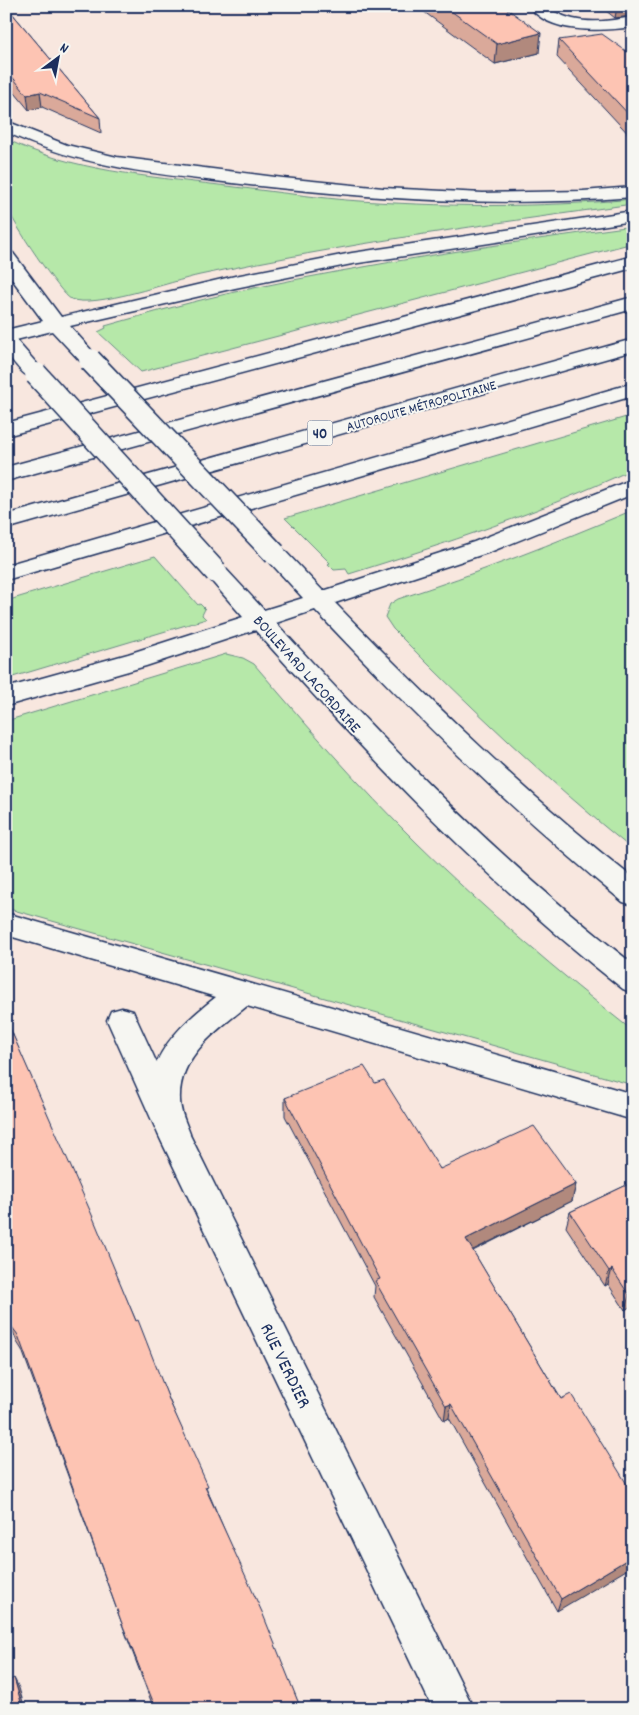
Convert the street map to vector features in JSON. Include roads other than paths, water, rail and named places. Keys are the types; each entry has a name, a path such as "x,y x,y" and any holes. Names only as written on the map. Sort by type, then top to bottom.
{"main road":[{"path":"536,6 553,19 567,24 586,26 633,22"},
{"path":"6,126 46,145 122,164 335,190 404,196 502,199 633,192"},
{"path":"6,336 212,287 313,266 480,238 633,216"},
{"path":"6,257 55,324 318,600 509,792 551,829 633,894"},
{"path":"6,430 633,262"},
{"path":"6,474 633,303"},
{"name":"BOULEVARD LACORDAIRE","path":"6,341 377,749 466,839 546,912 633,981"},
{"name":"AUTOROUTE MÉTROPOLITAINE","path":"6,522 633,344"},
{"path":"6,573 633,389"},
{"path":"6,697 137,660 259,618 482,547 633,486"},
{"path":"6,924 633,1107"},
{"path":"174,1134 164,1102 166,1079 175,1057 201,1025 243,993"},
{"name":"RUE VERDIER","path":"122,1020 174,1134 454,1709"}]}
